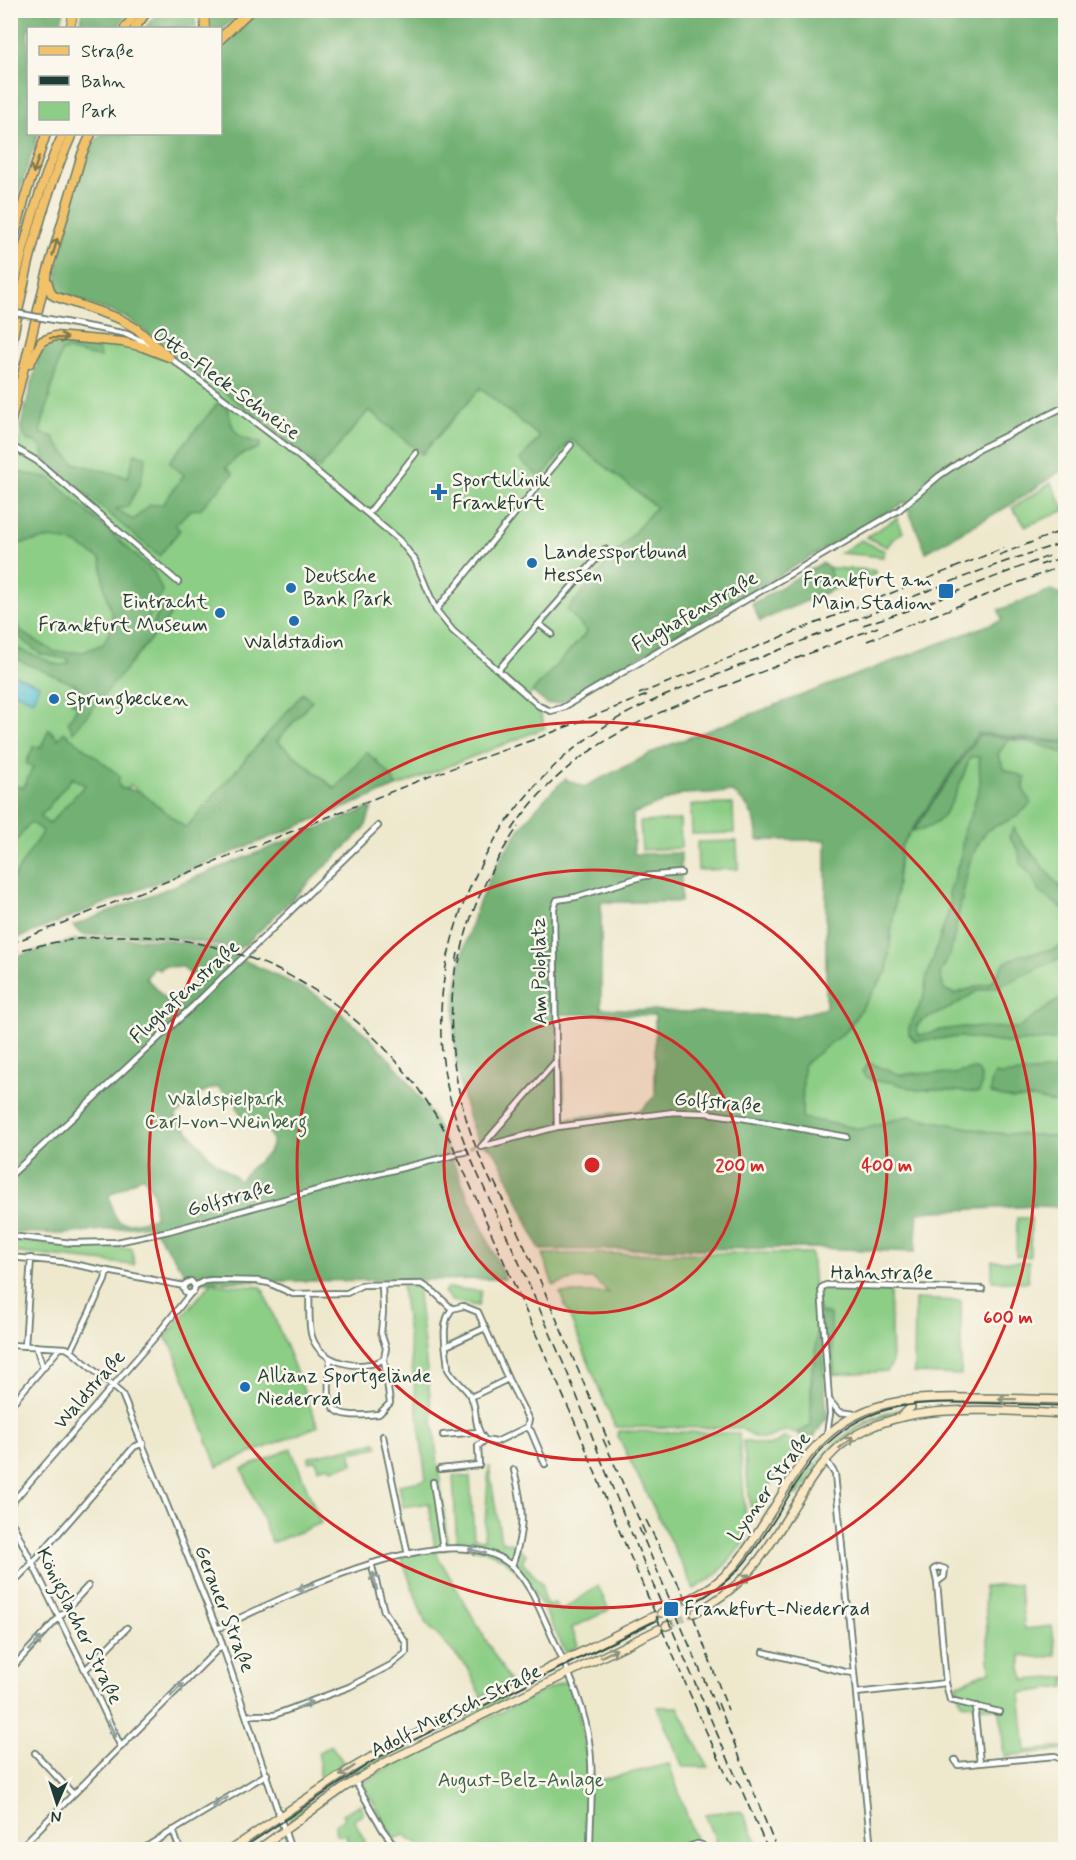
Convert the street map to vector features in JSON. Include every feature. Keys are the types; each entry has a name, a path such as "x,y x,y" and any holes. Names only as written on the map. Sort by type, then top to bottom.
{"highway":[{"path":"126,27 138,10"},
{"path":"136,27 148,10"},
{"path":"222,37 250,10"},
{"path":"10,254 25,197 46,135"},
{"path":"10,305 29,226 63,135"},
{"path":"10,353 37,229 52,183 72,135"},
{"path":"10,425 46,277 82,154 91,135"},
{"path":"46,277 54,296 129,324 169,357"},
{"path":"23,377 42,341 51,337 122,342 169,357"}],"main road":[{"path":"70,27 74,10"},
{"path":"204,10 205,27"},
{"name":"Lyoner Straße","path":"688,1600 717,1583 732,1570 807,1457 841,1424 858,1414 899,1400 923,1398 1065,1400"},
{"path":"899,1400 908,1401 911,1407 900,1417"},
{"name":"Lyoner Straße","path":"694,1613 723,1596 754,1568 826,1460 855,1436 876,1424 922,1413 957,1411 1065,1414"},
{"path":"789,1484 788,1495 793,1499 799,1498"},
{"name":"Adolf-Miersch-Straße","path":"230,1850 378,1753 659,1614"},
{"name":"Adolf-Miersch-Straße","path":"257,1850 384,1762 665,1627"}],"street":[{"name":"Otto-Fleck-Schneise","path":"10,312 127,334 144,341 169,357 285,445 399,540 415,560 436,610 453,631 547,711"},
{"name":"Flughafenstraße","path":"547,711 562,708 899,510 939,476 979,449 1065,406"},
{"path":"10,445 37,461 178,582"},
{"path":"436,610 571,445"},
{"path":"368,514 416,453"},
{"path":"498,670 605,549"},
{"path":"539,624 552,634"},
{"name":"Flughafenstraße","path":"10,1176 192,1007 378,826"},
{"name":"Am Poloplatz","path":"557,1126 554,908 556,900 576,897 644,876 681,873"},
{"name":"Golfstraße","path":"556,1061 481,1148 557,1126 674,1112 707,1113 847,1137"},
{"name":"Golfstraße","path":"10,1236 72,1243 129,1240 459,1153"},
{"path":"10,1257 31,1258 184,1286"},
{"path":"26,1346 31,1258"},
{"path":"10,1345 71,1350 108,1271"},
{"path":"195,1286 204,1281 213,1280 258,1281 269,1283 293,1294 309,1294 347,1293 362,1285 422,1284 452,1309"},
{"path":"190,1281 195,1286 195,1292 190,1294 184,1291 184,1286 190,1281"},
{"path":"330,1359 328,1392 332,1406 339,1414 379,1414 388,1406 390,1399 384,1359 386,1348 381,1333 382,1285"},
{"name":"Hahnstraße","path":"827,1436 830,1417 820,1292 823,1286 982,1289"},
{"name":"Waldstraße","path":"10,1505 190,1294"},
{"path":"309,1294 311,1336 316,1346 330,1359 358,1365 376,1364 384,1359"},
{"path":"463,1306 478,1312 528,1420 527,1427 496,1442 485,1440 478,1432 471,1397 448,1369 445,1326 452,1309 463,1306"},
{"path":"446,1346 486,1328"},
{"path":"36,1346 44,1368"},
{"path":"10,1406 60,1348"},
{"name":"Gerauer Straße","path":"71,1350 122,1394 217,1629 291,1850"},
{"path":"471,1397 508,1379"},
{"path":"829,1399 832,1406 839,1412 858,1414"},
{"path":"527,1427 531,1431 545,1464"},
{"path":"443,1435 478,1432"},
{"path":"382,1436 408,1555"},
{"path":"440,1469 479,1464 478,1446 485,1440"},
{"path":"10,1586 134,1447 143,1443"},
{"path":"826,1460 835,1474 871,1850"},
{"path":"512,1566 519,1545 523,1520 522,1500 514,1470"},
{"path":"433,1482 443,1549"},
{"name":"Königslacher Straße","path":"10,1518 86,1670 121,1747"},
{"path":"217,1629 312,1584 371,1563 408,1555 456,1548 475,1550 493,1555 512,1566 535,1598 583,1711 591,1750 590,1850"},
{"path":"248,1716 274,1715 349,1687 391,1665 406,1653 406,1643 384,1611 371,1563"},
{"path":"937,1582 946,1683 950,1700 999,1712"},
{"path":"10,1670 88,1586"},
{"path":"86,1670 127,1628"},
{"path":"18,1850 222,1645"},
{"path":"763,1652 854,1673"},
{"path":"856,1693 946,1683"},
{"path":"977,1706 975,1715 980,1763"},
{"path":"35,1753 73,1794"},
{"path":"955,1760 958,1765 1055,1756 1065,1762"},
{"path":"141,1850 267,1774"},
{"path":"355,1781 383,1830 398,1850"},
{"path":"173,1830 180,1850"},
{"path":"679,1850 697,1844 702,1845 705,1850"}],"green space":[{"path":"11,10 64,11 59,27 27,27 27,135 38,135 19,194 11,230"},
{"path":"83,10 129,11 118,27 79,27"},
{"path":"158,11 194,11 196,27 146,27"},
{"path":"208,11 243,11 222,29 222,27 209,27"},
{"path":"259,11 1065,11 1065,468 1010,505 926,552 905,502 560,703 547,704 532,692 587,632 567,610 656,507 571,439 541,478 520,460 540,437 480,388 422,454 369,410 319,469 264,422 127,318 56,292 59,263 77,186 89,149 100,135 222,135 222,45"},
{"name":"Waldstadion","path":"61,340 129,345 161,358 168,349 264,422 319,469 369,410 422,454 480,388 540,437 540,478 571,439 657,508 568,610 587,632 527,698 540,713 545,728 396,787 376,759 336,789 277,741 312,701 303,693 186,828 131,785 34,904 11,911 11,478 20,429 39,355 46,346 44,342"},
{"path":"61,340 96,343 101,358 67,350 61,352 40,433 54,437 56,443 74,463 128,477 135,453 146,457 140,484 127,507 116,509 133,520 150,505 163,504 184,475 169,462 219,402 228,409 231,423 241,437 261,443 259,448 238,456 226,468 233,474 200,509 190,510 175,525 180,530 159,556 83,492 69,484 45,461 42,448 34,441 28,441 20,429 39,355 46,346 44,342"},
{"path":"12,471 50,478 154,572 163,593 154,605 146,627 151,628 161,608 167,602 170,616 73,732 68,722 78,706 71,702 78,686 11,657 11,646 58,665 69,664 68,659 40,654 11,630 11,613 21,632 55,652 83,652 103,644 114,623 104,585 101,560 77,544 52,538 11,545 10,478"},
{"path":"1051,483 1065,510 1026,526 1012,508"},
{"path":"897,518 903,532 887,547 866,537"},
{"path":"861,540 885,551 883,557 840,553"},
{"path":"822,563 829,568 834,589 760,621 752,604"},
{"path":"829,568 872,570 876,574 834,589"},
{"path":"1051,590 1061,594 1065,592 1065,742 978,733 901,846 887,971 847,1030 803,1065 802,1118 861,1129 909,1116 994,1133 1065,1137 1065,1207 1037,1206 918,1212 915,1252 817,1248 540,1250 496,1154 479,1141 474,1133 459,1078 454,1031 457,984 467,938 483,893 505,851 532,813 565,779 584,787 664,747 1002,620 999,610","holes":["733,792 744,802 751,813 756,826 757,840 826,840 826,1008 793,1017 601,1008 601,902 681,902 681,853 634,854 633,814 682,794","560,1014 655,1015 655,1096 640,1111 565,1118"]},
{"path":"303,693 312,701 277,741 335,789 367,752 392,777 396,787 11,941 11,881 43,831 30,822 11,849 11,784 23,788 33,767 26,763 34,746 41,748 49,729 58,739 64,732 120,776 118,781 120,788 139,791 186,828","holes":["72,778 85,785 49,824 40,817"]},
{"path":"978,733 1065,742 1065,1137 994,1133 909,1116 861,1129 802,1118 803,1065 847,1030 887,971 901,846"},
{"path":"979,735 1065,744 1065,754 1030,742 1008,740 998,754 1004,769 1025,777 1024,790 1031,803 1018,816 986,831 977,846 969,865 950,955 940,974 944,989 954,994 992,982 1004,963 1021,955 1052,950 1065,944 1065,958 1058,959 1000,986 977,991 952,1007 921,1021 916,1027 919,1036 939,1030 964,1027 1019,1028 1065,997 1065,1039 1006,1043 960,1037 915,1041 909,1034 909,1027 924,997 926,980 950,907 949,893 961,855 964,828 971,815 980,784 979,757 970,757 957,792 944,814 925,829 913,831"},
{"path":"733,804 734,833 692,834 691,805"},
{"path":"372,807 365,828 245,945 236,950 198,941 160,936 82,935 73,926"},
{"path":"680,820 681,848 642,850 640,822"},
{"path":"1014,828 1020,839 1065,893 1065,910 1039,892 1032,876 1020,863 1019,851 1009,837"},
{"path":"737,841 738,869 698,870 697,842"},
{"path":"112,938 165,940 214,948 313,993 342,1014 368,1036 403,1074 434,1119 505,1279 191,1282 151,1225 64,1234 11,1232 11,958 74,940","holes":["163,966 183,967 197,982 172,1006 146,978 154,967 159,970","217,1087 233,1099 247,1125 257,1129 264,1127 272,1139 267,1154 249,1169 240,1181 211,1158 175,1116 205,1091","143,1176 153,1192 155,1218 123,1223 114,1215 109,1195"]},
{"path":"872,1064 901,1075 953,1074 974,1069 978,1070 982,1082 979,1093 917,1090 891,1082 873,1081 862,1071 867,1065"},
{"path":"1065,1069 1065,1104 1033,1098 1012,1099 991,1094 991,1083 995,1074"},
{"path":"1017,1218 1031,1218 1030,1257 1016,1256"},
{"path":"11,1242 132,1248 134,1265 11,1252"},
{"path":"811,1253 814,1288 890,1290 892,1364 887,1371 811,1376 811,1426 797,1433 785,1431 764,1439 752,1436 740,1428 615,1427 560,1293 609,1293 593,1279 575,1279 553,1285 543,1254"},
{"path":"992,1261 1029,1262 1028,1282 992,1281"},
{"name":"Allianz Sportgelände Niederrad","path":"210,1284 262,1287 318,1426 217,1467 173,1348 165,1337"},
{"path":"402,1286 417,1286 448,1549 435,1551 510,1682 481,1696 468,1668 425,1622 401,1556 435,1550 429,1503 403,1507 399,1485 426,1480"},
{"path":"447,1288 481,1291 478,1306 452,1301 444,1292"},
{"path":"915,1299 961,1301 961,1375 914,1373"},
{"path":"814,1302 817,1303 819,1312 830,1314 834,1371 830,1373 825,1330 820,1329 827,1420 809,1444 797,1433 811,1426 812,1366 815,1364 817,1328"},
{"path":"908,1408 872,1421 845,1439 798,1495 793,1495 827,1451 855,1428 871,1419"},
{"path":"618,1431 739,1433 747,1537 724,1566 694,1589 617,1434"},
{"path":"786,1437 798,1445 751,1511 743,1441 770,1446"},
{"path":"377,1442 378,1447 351,1453 353,1464 332,1469 328,1466 318,1469 316,1460 309,1462 309,1457"},
{"path":"291,1449 321,1523 272,1543 242,1469"},
{"path":"489,1466 501,1541 513,1544 526,1554 522,1562 543,1585 543,1596 547,1606 554,1603 561,1611 598,1586 609,1610 572,1628 578,1646 566,1653 537,1597 518,1572 494,1554 457,1546 453,1476 470,1477 474,1538 484,1540"},
{"path":"1019,1584 1025,1629 1052,1626 1056,1655 1043,1658 1021,1655 1021,1669 1025,1680 1066,1677 1065,1687 1020,1693 1026,1751 1065,1747 1065,1750 1004,1756 999,1709 961,1703 956,1685 990,1671 984,1587"},
{"name":"August-Belz-Anlage","path":"563,1682 568,1684 578,1709 592,1782 669,1764 697,1844 673,1850 420,1849 419,1844 404,1835 394,1839 364,1786 366,1781 393,1764"},
{"path":"503,1695 505,1699 381,1760 356,1776 352,1771 381,1755"},
{"path":"657,1707 678,1707 708,1767 683,1767"},
{"path":"331,1745 346,1766 324,1782 319,1775 319,1752"},
{"path":"350,1774 354,1779 291,1822 289,1817"},
{"path":"361,1804 363,1814 354,1820 364,1842 370,1849 347,1849 347,1835 336,1835 335,1825 344,1819 342,1814"},
{"path":"742,1812 761,1849 709,1849 716,1841 705,1814"}],"water":[{"path":"10,673 39,685 33,700 11,690"}],"tunnel":[{"path":"465,1152 481,1147"},
{"path":"663,1612 688,1600"},
{"path":"669,1625 694,1613"}],"tram line":[{"path":"691,1604 720,1587 742,1566 813,1459 845,1429 862,1419 898,1407 918,1404 1066,1406"},
{"path":"240,1850 379,1757 656,1621"}],"railway":[{"path":"999,555 1066,529"},
{"path":"768,1850 634,1540 568,1375 477,1173 455,1116 445,1075 441,1024 445,973 457,923 476,875 501,830 532,789 569,753 610,723 674,692 911,597 1004,562 1066,542"},
{"path":"639,694 1004,548"},
{"path":"863,625 912,609 1049,556"},
{"path":"1040,565 1066,556"},
{"path":"867,641 1054,569"},
{"path":"512,830 534,801 559,776 585,754 613,736 674,706 878,627"},
{"path":"10,944 433,775 538,738 647,695"},
{"path":"459,963 468,926 481,892 518,827"},
{"path":"10,953 79,939 145,936 209,946 268,966 323,996 373,1037 417,1087 453,1146 733,1789"},
{"path":"458,953 453,985 452,1015 452,1045 456,1074 470,1131 494,1188"},
{"path":"494,1181 539,1278 610,1445"},
{"path":"603,1439 646,1535"},
{"path":"646,1520 691,1610 728,1710"},
{"path":"639,1528 718,1712"},
{"path":"718,1703 777,1850"}],"place":[{"name":"Sportklinik Frankfurt","path":"439,492"},
{"name":"Landessportbund Hessen","path":"532,563"},
{"name":"Deutsche Bank Park","path":"291,588"},
{"name":"Frankfurt am Main Stadion","path":"946,591"},
{"name":"Eintracht Frankfurt Museum","path":"220,613"},
{"name":"Waldstadion","path":"294,621"},
{"name":"Sprungbecken","path":"54,699"},
{"name":"Allianz Sportgelände Niederrad","path":"245,1387"},
{"name":"Frankfurt-Niederrad","path":"671,1609"}],"park label":[{"name":"Waldspielpark Carl-von-Weinberg","path":"226,1110"}]}
